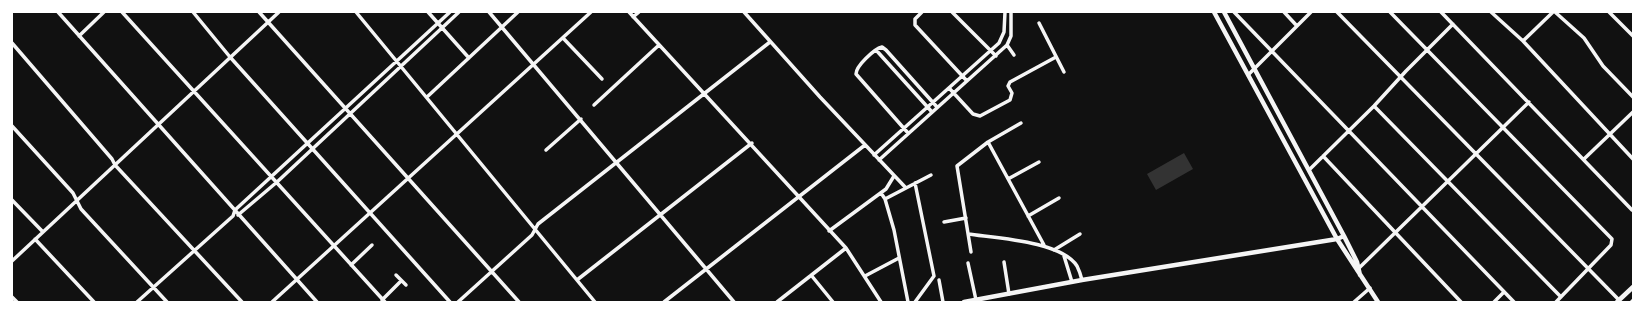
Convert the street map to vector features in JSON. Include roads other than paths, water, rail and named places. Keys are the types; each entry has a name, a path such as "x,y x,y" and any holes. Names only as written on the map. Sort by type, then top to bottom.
{"street":[{"path":"58,12 317,302"},
{"path":"79,36 104,12"},
{"path":"122,12 384,301 401,280"},
{"path":"193,12 230,57 450,302"},
{"path":"259,12 519,302"},
{"path":"12,261 279,12"},
{"path":"356,12 595,302"},
{"path":"428,12 469,58"},
{"path":"233,216 235,210 450,12"},
{"path":"138,302 193,250 233,216 239,215 277,182 459,12"},
{"path":"489,12 581,119 734,302"},
{"path":"427,97 518,12"},
{"path":"274,301 456,133 592,12"},
{"path":"629,12 846,248 881,302"},
{"path":"634,17 639,12"},
{"path":"744,12 865,146 906,188"},
{"path":"922,12 915,18 915,25 966,81"},
{"path":"952,12 996,56"},
{"path":"874,155 927,106 991,51 1004,35 1005,12"},
{"path":"879,160 953,92 996,56 1006,45 1011,36 1011,12"},
{"path":"1214,12 1337,239 1358,270"},
{"path":"1224,12 1344,236 1360,275 1378,302"},
{"path":"1234,12 1514,302"},
{"path":"1284,12 1297,26"},
{"path":"1248,75 1311,12"},
{"path":"1337,12 1618,301 1633,287"},
{"path":"1390,12 1613,242 1556,302"},
{"path":"1441,12 1632,210"},
{"path":"1492,12 1523,40 1633,159"},
{"path":"1523,40 1554,12 1584,38 1603,66 1633,97"},
{"path":"1610,12 1633,36"},
{"path":"1039,23 1064,72"},
{"path":"1309,170 1374,106 1426,49 1452,24"},
{"path":"563,38 602,79"},
{"path":"458,302 532,235 538,224 770,42"},
{"path":"12,44 112,159 115,165 242,302"},
{"path":"594,106 659,45"},
{"path":"1006,45 1014,55"},
{"path":"908,133 856,74 858,68 876,50 882,48 886,50 937,107"},
{"path":"876,50 932,112"},
{"path":"949,88 973,114 982,115 1010,100 1012,93 1008,86 1010,82 1056,57"},
{"path":"1358,270 1529,102"},
{"path":"1374,106 1561,297"},
{"path":"1584,159 1633,112"},
{"path":"546,150 581,119"},
{"path":"971,252 956,168 959,163 988,142 1021,123"},
{"path":"12,126 64,183 81,209 168,302"},
{"path":"988,142 1044,245"},
{"path":"577,280 752,144"},
{"path":"664,302 798,196 865,146"},
{"path":"1323,156 1461,302"},
{"path":"1008,179 1039,162"},
{"path":"885,199 930,175"},
{"path":"829,231 881,193 889,186 894,176"},
{"path":"915,183 934,276 915,302"},
{"path":"881,193 885,199 894,230 908,302"},
{"path":"1028,216 1059,198"},
{"path":"12,200 43,232"},
{"path":"944,222 966,218"},
{"path":"968,234 1044,245 1063,255 1076,266 1082,280"},
{"path":"1054,250 1080,234"},
{"path":"964,302 1082,280 1337,239 1344,236"},
{"path":"35,240 94,302"},
{"path":"351,265 372,245"},
{"path":"777,302 846,248"},
{"path":"1063,255 1072,282"},
{"path":"865,276 899,258"},
{"path":"1004,262 1009,294"},
{"path":"968,263 976,300"},
{"path":"396,275 406,285"},
{"path":"811,275 833,302"},
{"path":"938,280 943,302"},
{"path":"1354,302 1370,288"},
{"path":"1494,302 1504,292"},
{"path":"12,297 17,302"},
{"path":"782,298 785,302"}]}
